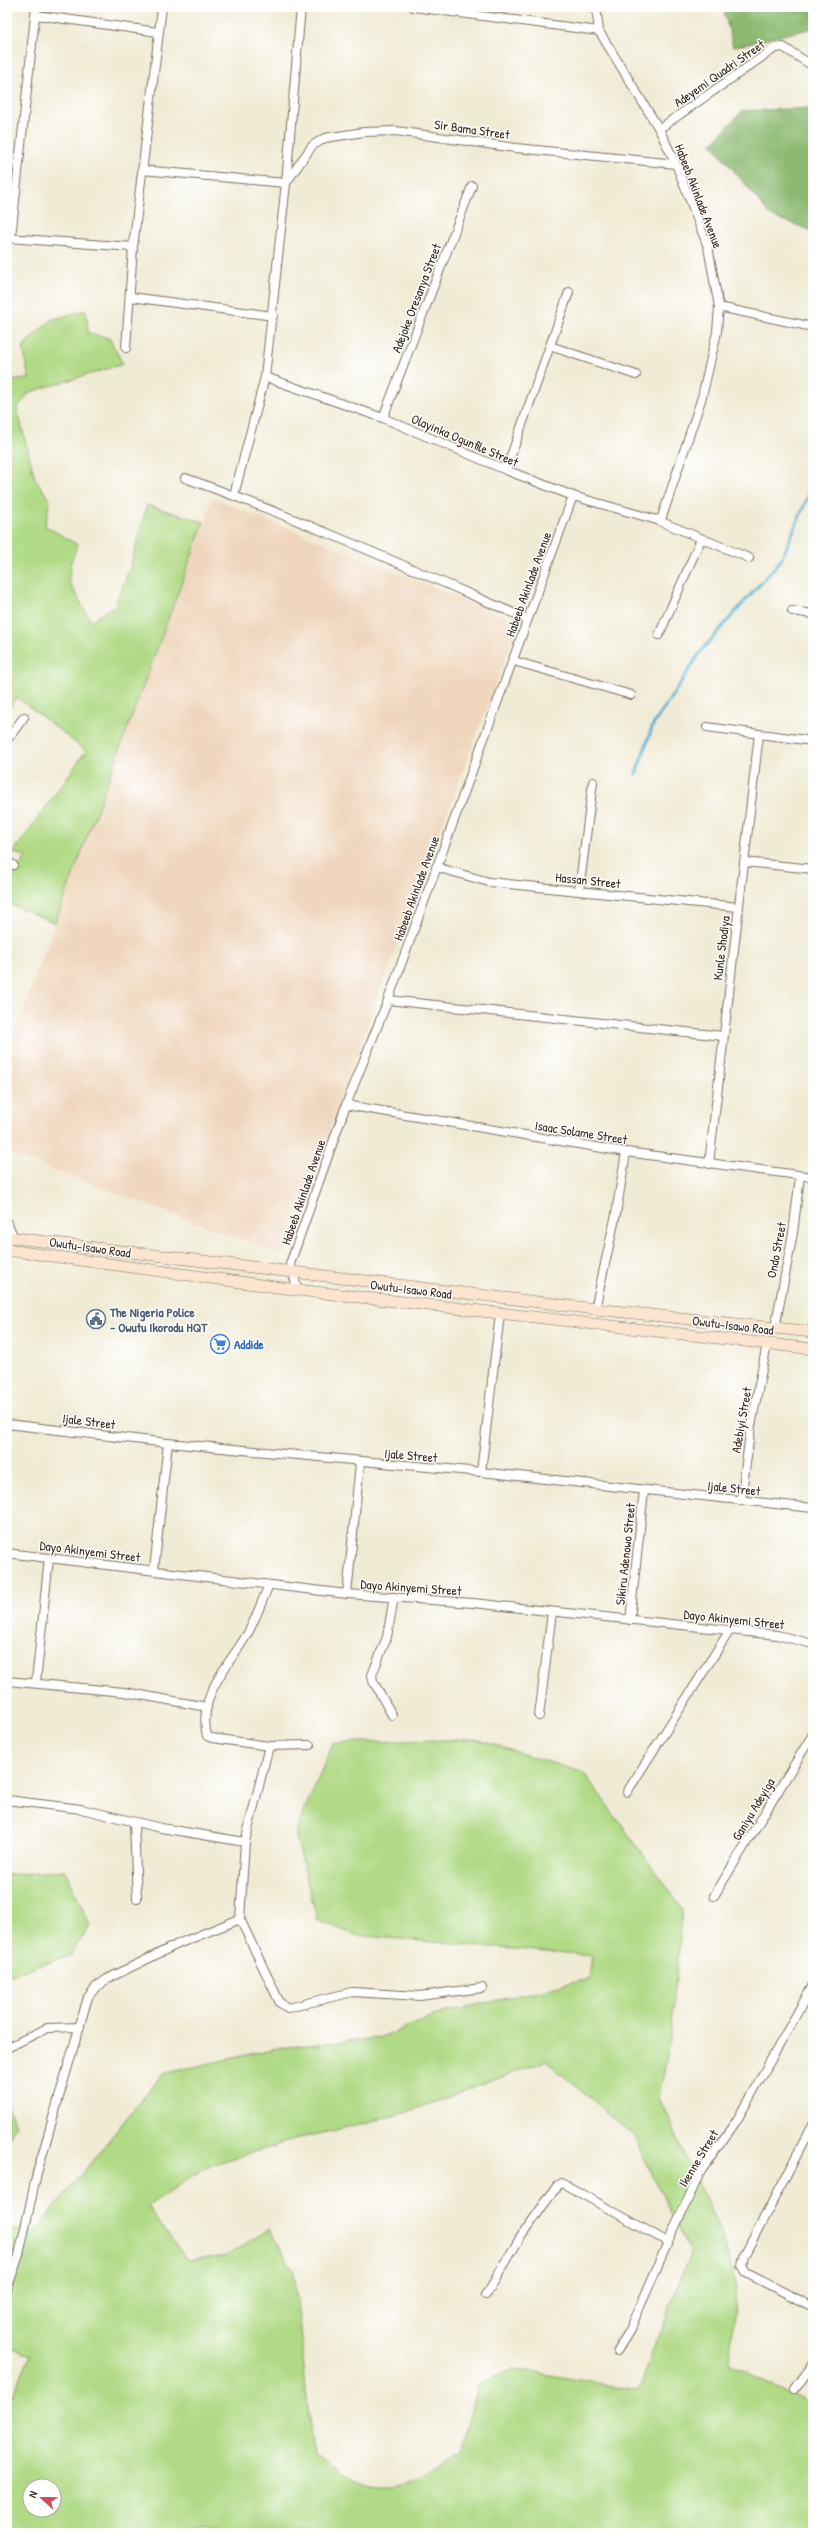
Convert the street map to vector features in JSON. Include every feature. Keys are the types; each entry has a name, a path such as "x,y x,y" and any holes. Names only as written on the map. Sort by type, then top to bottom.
{"street":[{"path":"126,348 131,297 133,247 162,7"},
{"path":"234,495 265,377 273,316 286,184 301,7"},
{"path":"413,7 599,31"},
{"name":"Habeeb Akinlade Avenue","path":"596,7 599,31 659,129 676,164 708,247 719,307 717,332 702,397 662,517 657,520"},
{"path":"133,247 9,237 36,11 158,32"},
{"name":"Adeyemi Quadri Street","path":"659,129 775,48 783,47 790,50 803,62 813,66"},
{"name":"Sir Bama Street","path":"286,184 312,146 325,138 364,132 396,131 516,148 676,164"},
{"path":"142,170 286,184"},
{"name":"Adejoke Oresanya Street","path":"383,418 472,186"},
{"path":"506,470 569,292"},
{"path":"131,297 273,316"},
{"path":"719,307 813,327"},
{"path":"550,346 636,375"},
{"name":"Olayinka Ogunfile Street","path":"265,377 383,418 506,470 573,496 657,520 748,558"},
{"path":"185,478 234,495 528,619"},
{"name":"Habeeb Akinlade Avenue","path":"298,1290 290,1264 346,1105 388,1000 436,867 514,661 573,496"},
{"path":"659,635 701,539"},
{"path":"792,611 813,614"},
{"path":"514,661 631,695"},
{"path":"7,740 24,717"},
{"path":"707,727 813,741"},
{"name":"Kunle Shodiya","path":"709,1164 759,734"},
{"path":"579,891 593,782"},
{"path":"744,862 813,869"},
{"name":"Hassan Street","path":"436,867 489,882 738,907"},
{"path":"388,1000 723,1036"},
{"name":"Isaac Solame Street","path":"346,1105 626,1152 813,1177"},
{"path":"595,1309 616,1214 626,1152"},
{"name":"Ondo Street","path":"775,1328 793,1233 800,1176"},
{"path":"7,1223 12,1233 8,1238"},
{"name":"Owutu-Isawo Road","path":"8,1238 595,1309 813,1332"},
{"name":"Owutu-Isawo Road","path":"7,1250 298,1290 813,1349"},
{"path":"481,1472 500,1314"},
{"name":"Adebiyi Street","path":"741,1501 751,1426 767,1344"},
{"name":"Ijale Street","path":"7,1424 168,1443 360,1462 481,1472 813,1508"},
{"path":"154,1570 168,1443"},
{"path":"347,1594 360,1462"},
{"name":"Sikiru Adenowo Street","path":"630,1620 644,1490"},
{"name":"Dayo Akinyemi Street","path":"7,1553 347,1594 552,1612 788,1636 813,1644"},
{"path":"36,1682 48,1558"},
{"path":"269,1585 250,1629 215,1682 207,1707 207,1736 269,1746 310,1745"},
{"path":"392,1715 373,1681 372,1675 387,1637 394,1598"},
{"path":"539,1716 552,1612"},
{"path":"627,1792 730,1630"},
{"path":"7,1680 124,1692 207,1707"},
{"name":"Ganiyu Adeyiga","path":"714,1896 813,1734"},
{"path":"269,1746 245,1842 240,1919 280,2003 288,2008 352,1992 419,1996 482,1988"},
{"path":"7,1800 81,1809 134,1822 245,1842"},
{"path":"134,1822 137,1899"},
{"path":"7,2289 19,2255 37,2173 88,1997 96,1986 107,1979 180,1943 240,1919"},
{"name":"Ikenne Street","path":"617,2351 630,2330 701,2171 737,2120 813,1985"},
{"path":"7,2048 47,2028 80,2027"},
{"path":"813,2124 744,2256 742,2266 746,2273 813,2307"},
{"path":"486,2296 520,2238 557,2186 562,2183 668,2242"},
{"path":"795,2389 813,2364"}],"shaded area":[{"path":"213,498 519,622 392,959 284,1255 7,1153 7,1053"}],"green space":[{"path":"723,7 813,7 813,28 733,47"},
{"path":"813,108 813,231 771,216 712,144 742,111"},
{"path":"86,310 88,333 109,338 123,364 30,392 17,408 35,478 50,501 45,526 78,545 71,561 69,582 91,621 115,605 130,568 147,505 204,522 55,923 7,903 7,885 26,856 13,853 86,751 17,697 7,711 7,381 29,379 23,346 51,320"},
{"path":"475,1739 584,1773 683,1910 669,2045 659,2098 722,2235 737,2287 729,2363 813,2406 813,2533 7,2533 7,2405 31,2355 7,2347 7,2228 35,2232 162,2074 278,2048 378,2038 446,2012 589,1979 592,1956 354,1935 317,1919 295,1833 333,1743","holes":["546,2061 633,2135 690,2253 639,2390 513,2369 478,2385 461,2453 413,2480 388,2485 374,2484 353,2479 335,2470 313,2455 294,2271 269,2229 225,2257 186,2259 148,2207 207,2166 305,2137 402,2114"]},
{"path":"65,1870 90,1925 70,1956 7,1976 7,1875"},
{"path":"7,2105 16,2125 7,2141"}],"waterway":[{"path":"636,774 653,725 702,650 781,560 813,485"}],"place":[{"name":"The Nigeria Police - Owutu Ikorodu HQT","path":"96,1319"},
{"name":"Addide","path":"220,1344"}]}
